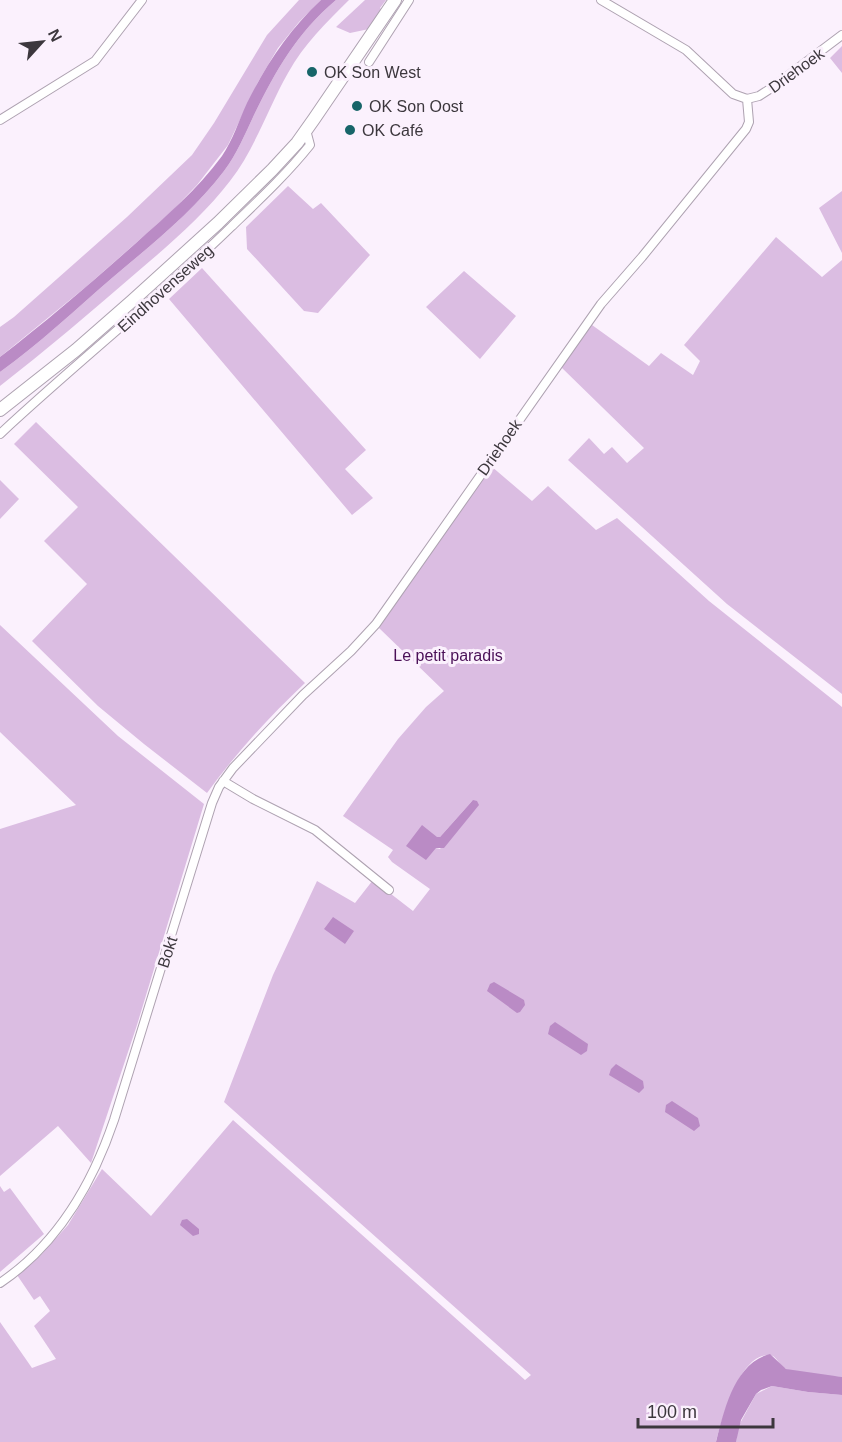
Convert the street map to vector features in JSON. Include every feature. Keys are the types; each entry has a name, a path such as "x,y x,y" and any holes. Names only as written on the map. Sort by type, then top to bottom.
{"main road":[{"name":"Eindhovenseweg","path":"0,410 76,350 187,252 272,170 306,130 395,0"}],"street":[{"path":"0,120 95,62 142,0"},
{"path":"369,62 409,0"},
{"name":"Driehoek","path":"601,0 686,50 733,94 747,99 759,96 773,87 842,35"},
{"name":"Driehoek","path":"223,781 286,712 351,651 382,616 600,304 656,240 746,129 749,122 747,99"},
{"name":"Eindhovenseweg","path":"0,434 168,286 277,182 310,145 306,130"},
{"path":"223,781 315,830 389,890"},
{"name":"Bokt","path":"0,1283 27,1263 53,1237 70,1212 100,1157 114,1120 212,803 223,781"}],"green space":[{"path":"299,0 321,0 278,48 258,82 228,145 197,185 171,212 87,286 0,357 0,327 127,217 192,155 267,35"},
{"path":"336,0 349,0 316,34 294,62 247,156 220,194 161,252 0,386 0,372 43,338 156,240 212,186 233,158 289,53 310,26"},
{"path":"365,0 386,0 369,29 350,33 336,27"},
{"path":"842,46 842,73 830,58"},
{"path":"288,186 313,209 321,203 370,255 318,313 304,311 247,249 246,227"},
{"path":"842,191 842,253 819,208"},
{"path":"776,237 822,277 842,260 842,694 727,604 568,460 589,438 604,454 612,447 627,463 644,448 561,367 592,325 649,366 661,353 693,375 700,361 684,345"},
{"path":"202,268 366,450 345,469 373,498 352,515 169,299"},
{"path":"464,271 516,316 480,359 426,307"},
{"path":"36,422 305,683 253,736 207,793 98,706 32,641 87,584 44,541 78,507 14,444"},
{"name":"Le petit paradis","path":"491,466 532,501 548,486 596,530 617,518 709,601 842,707 842,1377 792,1371 784,1368 772,1355 758,1358 749,1365 734,1390 716,1442 0,1442 0,1322 32,1368 56,1359 34,1326 50,1311 40,1296 34,1300 17,1275 40,1256 68,1225 102,1169 151,1216 233,1120 525,1380 531,1375 224,1102 273,975 317,881 355,903 373,880 413,911 430,889 392,862 388,857 393,850 343,816 398,739 426,707 444,691 379,628","holes":["473,800 440,849 436,848 437,837 440,837"]},
{"path":"0,480 19,499 0,519"},
{"path":"0,625 118,736 204,804 137,1025 91,1163 58,1126 0,1176 0,829 76,805 0,732"},
{"path":"0,1186 4,1192 10,1188 44,1234 0,1272"},
{"path":"772,1386 842,1395 842,1442 736,1442 738,1427 756,1394"}],"shaded area":[{"path":"321,0 336,0 310,26 289,53 233,158 212,186 156,240 43,338 0,372 0,357 103,272 203,180 226,150 262,74 289,35"},
{"path":"473,800 479,805 444,848 436,848 426,860 406,846 422,825 440,837"},
{"path":"333,917 354,931 345,944 324,929"},
{"path":"494,982 524,1000 525,1005 520,1012 517,1013 487,991 490,984"},
{"path":"555,1022 588,1044 587,1051 581,1055 548,1034 550,1026"},
{"path":"616,1064 643,1081 644,1088 639,1093 609,1075"},
{"path":"672,1101 698,1118 700,1126 694,1131 665,1112 666,1105"},
{"path":"187,1219 199,1229 199,1234 193,1236 180,1225 182,1220"},
{"path":"770,1354 786,1369 842,1377 842,1395 772,1386 761,1390 756,1394 741,1420 736,1442 716,1442 727,1403 739,1378 758,1359"}],"place":[{"name":"OK Son West","path":"312,72"},
{"name":"OK Son Oost","path":"357,106"},
{"name":"OK Café","path":"350,130"}]}
